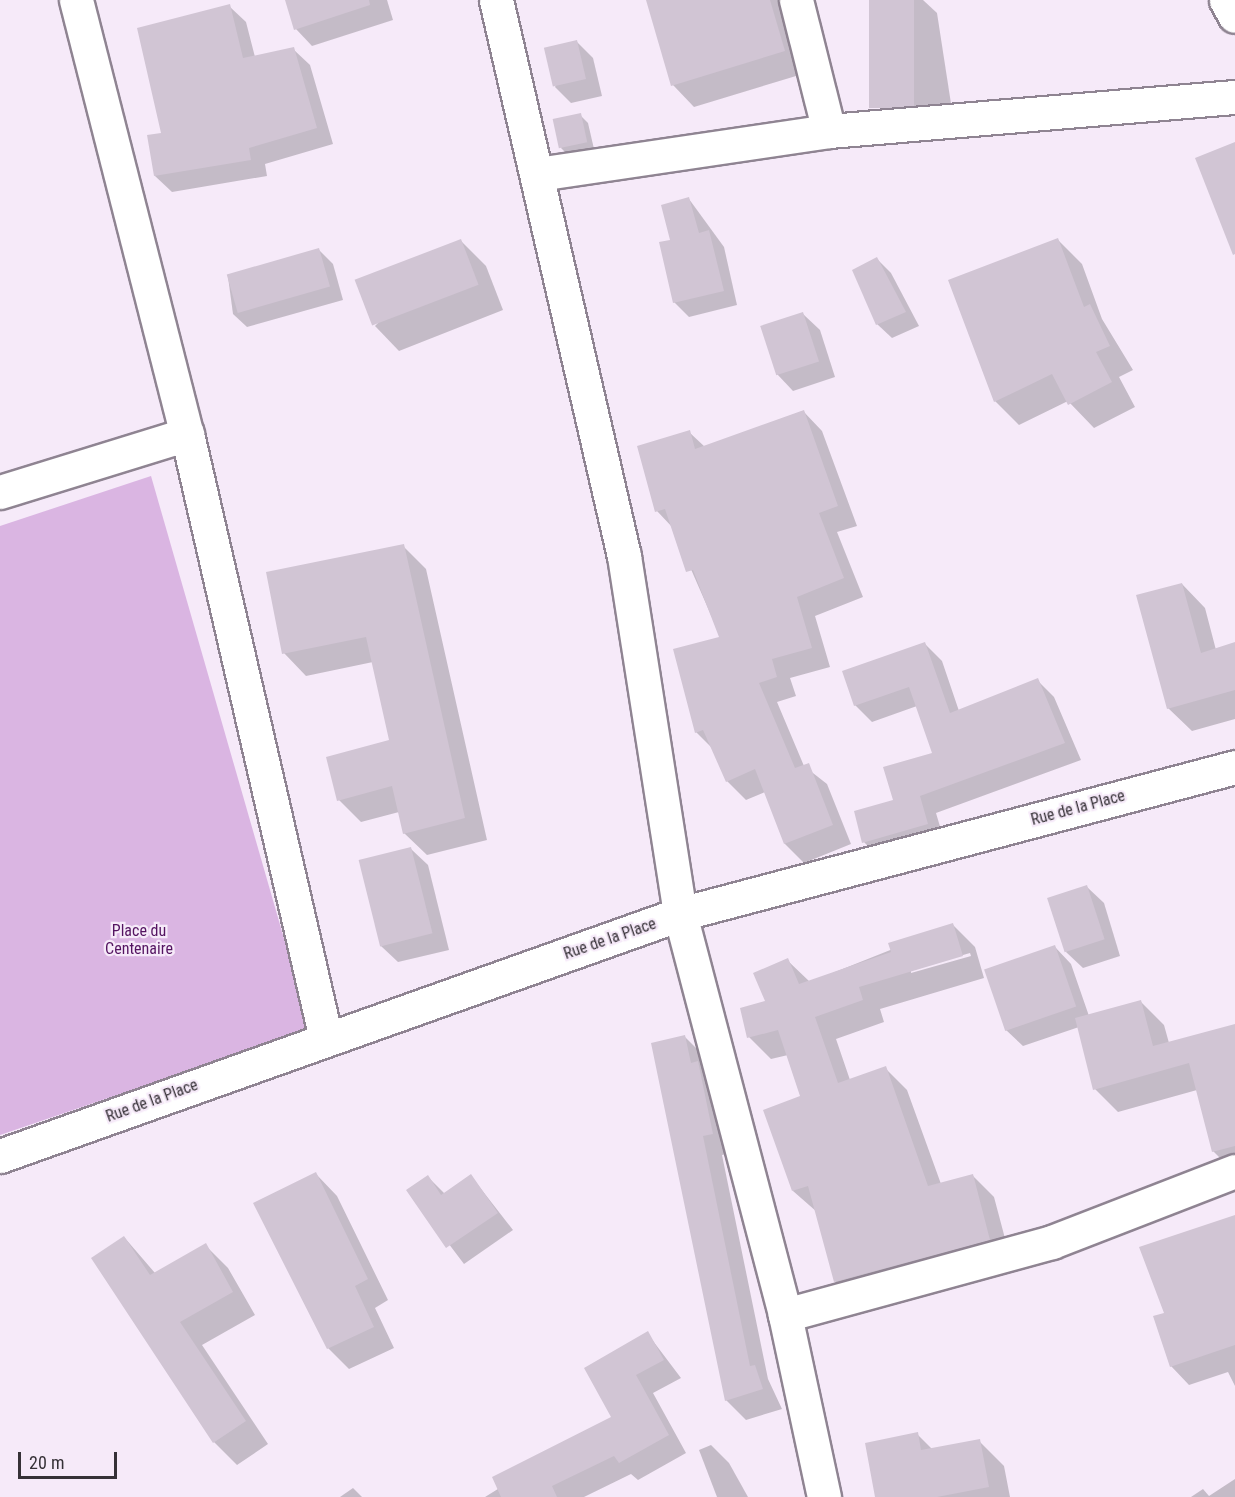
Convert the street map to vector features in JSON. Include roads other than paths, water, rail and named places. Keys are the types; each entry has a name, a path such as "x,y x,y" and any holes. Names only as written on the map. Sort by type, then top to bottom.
{"street":[{"path":"78,0 187,434 326,1038"},
{"path":"496,0 538,174 624,555 680,914 784,1315 824,1497"},
{"path":"796,0 829,131"},
{"path":"1226,0 1235,16"},
{"path":"538,174 829,131 1235,97"},
{"path":"0,492 187,434"},
{"name":"Rue de la Place","path":"0,1156 326,1038 680,914 1235,767"},
{"path":"784,1315 1052,1242 1235,1171"}],"park label":[{"name":"Place du Centenaire","path":"139,940"}]}
